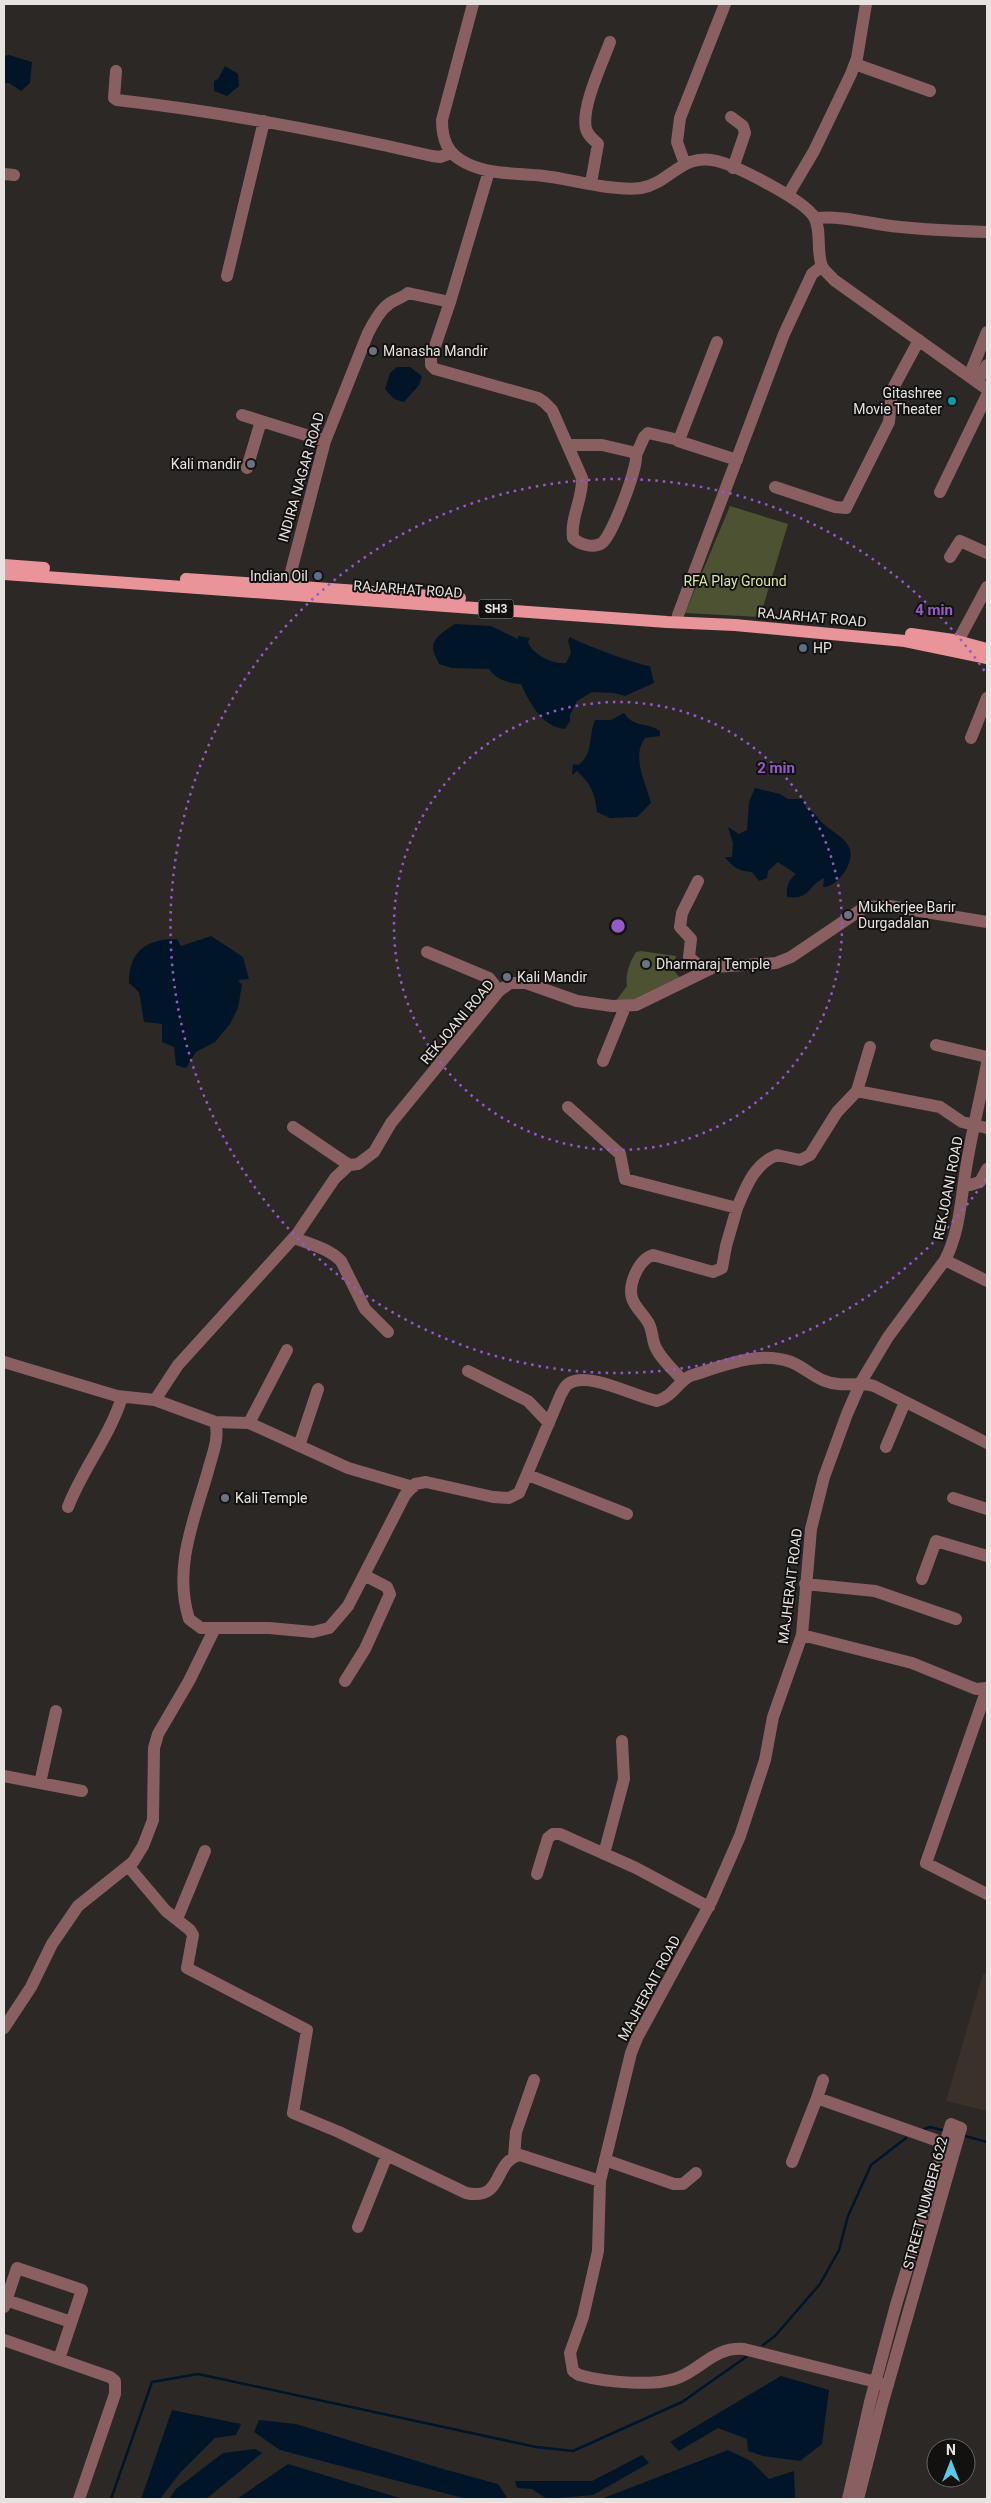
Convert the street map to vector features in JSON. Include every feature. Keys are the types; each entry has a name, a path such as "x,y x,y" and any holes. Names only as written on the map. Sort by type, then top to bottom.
{"main road":[{"name":"RAJARHAT ROAD","path":"4,565 287,587 779,621 930,636 987,649"},
{"name":"RAJARHAT ROAD","path":"4,574 252,594 735,625 905,641 987,658"}],"street":[{"path":"473,4 465,41 442,120 442,138 451,153 465,163 489,171 630,189 655,184 692,160 709,160 733,168 788,195 815,218 854,218 882,224 935,230 987,232"},
{"path":"685,164 677,142 680,118 725,4"},
{"path":"788,195 814,151 856,64 866,4"},
{"path":"591,183 598,144 589,136 586,128 585,113 610,42"},
{"path":"856,64 930,91"},
{"path":"116,71 114,98 117,100 194,108 325,132 432,156 440,157 451,153"},
{"path":"731,117 743,126 744,133 733,168"},
{"path":"227,276 264,121"},
{"path":"489,171 450,302 431,358 432,365 435,369 538,398 552,410 579,469 582,489 572,530 573,538 587,545 598,545 604,540 619,513 635,466 636,455 644,437 648,433 737,460"},
{"path":"815,218 822,266 834,280 978,382"},
{"path":"678,615 784,334 812,274 822,266"},
{"name":"INDIRA NAGAR ROAD","path":"287,587 324,440 368,333 383,310 391,302 408,294 450,302"},
{"path":"978,382 987,332"},
{"path":"775,487 836,507 846,508 888,422 892,390 919,340"},
{"path":"678,441 717,342"},
{"path":"978,382 987,365"},
{"path":"940,492 987,395"},
{"path":"242,415 324,440"},
{"path":"247,468 261,421"},
{"path":"569,445 602,444 632,452 636,455"},
{"path":"950,557 960,542 987,553"},
{"path":"958,642 987,587"},
{"path":"971,738 987,698"},
{"path":"698,881 682,913 680,927 691,939 689,957 704,971"},
{"name":"REKJOANI ROAD","path":"154,1400 178,1365 294,1238 335,1178 349,1165 358,1164 374,1152 391,1123 499,991 510,983 526,984 577,1001 625,1006 644,1002 704,971 725,966 776,964 791,958 860,910 875,905 987,922"},
{"path":"427,952 488,978 499,991"},
{"path":"603,1061 625,1006"},
{"path":"936,1045 987,1058"},
{"path":"682,1380 657,1351 651,1328 634,1304 632,1287 639,1267 653,1255 713,1272 719,1271 722,1268 726,1246 738,1208 752,1174 759,1166 777,1155 800,1160 810,1155 837,1112 857,1091 870,1047"},
{"name":"REKJOANI ROAD","path":"861,1382 888,1337 945,1260 956,1236 964,1182 981,1127 987,1063"},
{"path":"857,1091 940,1107 962,1122 981,1127"},
{"path":"568,1107 620,1154 625,1179 738,1208"},
{"path":"293,1127 349,1165"},
{"path":"964,1182 970,1185 980,1182 986,1175"},
{"path":"294,1238 327,1250 335,1255 365,1309 388,1332"},
{"path":"945,1260 987,1281"},
{"path":"249,1423 287,1350"},
{"path":"215,1422 217,1428 215,1446 185,1547 184,1591 189,1619 201,1628 322,1631 329,1628 348,1606 405,1495 413,1487 426,1482 493,1497 509,1498 519,1493 561,1394 568,1384 577,1381 601,1383 656,1401 670,1395 682,1380 754,1357 774,1358 790,1362 824,1381 844,1385 861,1382 886,1391 987,1443"},
{"path":"4,1362 122,1397 154,1400 215,1422 249,1423 348,1468 413,1487"},
{"path":"468,1371 528,1401 549,1423"},
{"name":"MAJHERAIT ROAD","path":"861,1382 824,1477 811,1529 802,1635 773,1717 766,1760 740,1836 709,1907 634,2046 620,2092 600,2182 598,2251 583,2317 570,2352 573,2371 584,2376 653,2384 681,2377 721,2351 732,2348 744,2349 882,2383"},
{"path":"299,1446 318,1389"},
{"path":"68,1507 80,1480 116,1414 122,1397"},
{"path":"886,1447 905,1402"},
{"path":"528,1474 627,1514"},
{"path":"953,1498 987,1509"},
{"path":"922,1579 936,1541 987,1556"},
{"path":"344,1681 365,1649 390,1594 387,1587 364,1575"},
{"path":"805,1584 875,1591 956,1619"},
{"path":"4,2028 31,1987 52,1944 78,1906 128,1866 143,1846 153,1820 154,1748 158,1734 189,1681 215,1628"},
{"path":"802,1635 912,1663 976,1688 987,1689 926,1864 987,1894"},
{"path":"40,1783 56,1711"},
{"path":"604,1854 624,1779 622,1741"},
{"path":"4,1776 82,1791"},
{"path":"537,1874 548,1838 553,1834 560,1834 709,1907"},
{"path":"177,1919 205,1851"},
{"path":"128,1866 152,1895 193,1935 187,1968 307,2030 292,2113 339,2132 454,2188 481,2195 493,2187 509,2160 514,2157 528,2156 600,2182"},
{"path":"514,2157 516,2132 534,2080"},
{"path":"792,2162 823,2080"},
{"path":"816,2098 891,2126 944,2143"},
{"name":"STREET NUMBER 622","path":"848,2499 882,2383 934,2227 961,2127 950,2124 920,2222 882,2383 858,2499"},
{"path":"358,2227 387,2155"},
{"path":"605,2160 674,2184 683,2184 696,2173"},
{"path":"920,2222 934,2227"},
{"path":"59,2358 72,2322 82,2290 19,2268 5,2304 72,2322"},
{"path":"4,2340 59,2358 116,2381 115,2394 79,2499"}],"shaded area":[{"path":"987,1973 987,2111 946,2101 983,1974"}],"green space":[{"name":"RFA Play Ground","path":"730,506 788,524 760,617 685,613"},
{"path":"636,952 676,956 673,970 685,983 612,1006 627,986 627,973"}],"water":[{"path":"9,55 32,62 30,83 21,91 9,83 4,83 4,56"},
{"path":"225,66 238,74 239,86 227,96 214,91 214,81 218,79"},
{"path":"397,367 410,367 422,376 419,385 404,402 394,399 385,389 390,373"},
{"path":"455,624 491,626 518,639 518,636 530,638 528,642 534,651 544,658 561,663 566,663 571,653 568,640 570,637 610,654 650,666 654,683 625,696 614,693 592,692 577,701 565,729 557,727 543,719 537,712 521,684 503,680 489,669 452,668 439,664 434,652 434,643 439,635"},
{"path":"624,713 636,723 650,726 660,731 660,736 645,738 639,753 639,762 651,803 637,817 610,818 597,812 595,799 586,780 577,771 572,775 573,764 578,765 583,761 589,751 595,720 611,720"},
{"path":"755,788 780,794 788,799 803,799 806,808 844,840 851,853 848,866 840,878 829,886 823,887 824,878 805,894 787,897 788,884 796,874 778,862 768,871 767,878 759,881 752,872 736,868 725,857 732,857 733,843 728,827 739,834 747,830 749,802"},
{"path":"211,936 243,957 249,979 238,980 242,985 238,1008 230,1024 215,1042 196,1052 186,1068 176,1065 174,1047 162,1042 162,1024 144,1022 139,992 129,983 130,972 136,955 148,944 156,941 177,939 181,946"},
{"path":"781,2376 829,2390 822,2444 800,2461 763,2456 748,2451 747,2439 718,2428 679,2451 670,2442"},
{"path":"172,2410 241,2424 236,2435 215,2438 180,2473 160,2499 141,2499"},
{"path":"259,2420 296,2424 498,2484 508,2499 467,2499 280,2450 254,2432"},
{"path":"255,2449 262,2453 206,2499 169,2499 176,2489 223,2453"},
{"path":"728,2450 751,2461 769,2479 794,2471 795,2499 601,2499"},
{"path":"642,2455 649,2463 593,2495 547,2499 532,2489 517,2488 515,2481 592,2481"},
{"path":"288,2464 403,2499 237,2499"}],"waterway":[{"path":"924,2129 930,2127 942,2130"},
{"path":"965,2136 987,2142"},
{"path":"763,2345 775,2336 820,2284 839,2250 848,2216 871,2165 906,2138"},
{"path":"111,2499 152,2382 198,2374 536,2447 573,2451 682,2402 746,2357"}],"place":[{"name":"Manasha Mandir","path":"373,351"},
{"name":"Gitashree Movie Theater","path":"952,401"},
{"name":"Kali mandir","path":"251,464"},
{"name":"Indian Oil","path":"318,576"},
{"name":"HP","path":"803,648"},
{"name":"Mukherjee Barir Durgadalan","path":"848,915"},
{"name":"Dharmaraj Temple","path":"646,964"},
{"name":"Kali Mandir","path":"507,977"},
{"name":"Kali Temple","path":"225,1498"}]}
